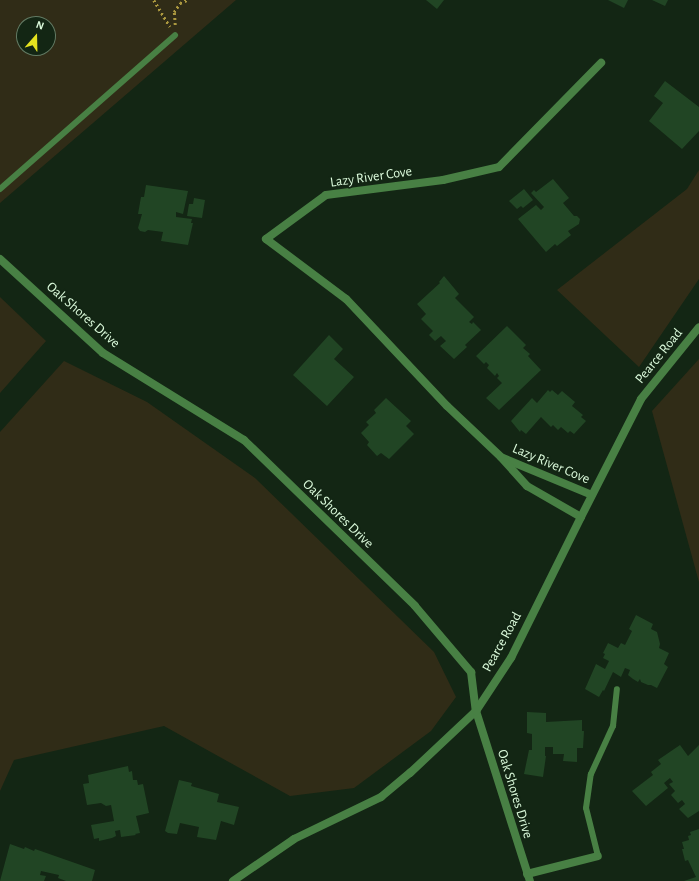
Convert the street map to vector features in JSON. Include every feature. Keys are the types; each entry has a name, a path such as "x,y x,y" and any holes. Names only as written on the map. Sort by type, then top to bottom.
{"street":[{"name":"Lazy River Cove","path":"581,517 527,486 501,457 446,406 346,299 266,238 326,195 443,180 499,167 601,63"},
{"name":"Oak Shores Drive","path":"0,259 103,353 244,440 415,606 471,672 476,711 528,877"},
{"name":"Pearce Road","path":"233,881 294,839 381,797 410,773 476,711 511,658 641,399 699,327"},
{"name":"Lazy River Cove","path":"501,457 592,495"},
{"path":"528,877 598,856"}],"lane":[{"path":"0,189 175,35"},
{"path":"598,856 586,808 592,774 613,726 618,689"}],"path":[{"path":"154,0 175,35"},
{"path":"175,35 174,12 180,3 187,0"}],"shaded area":[{"path":"0,0 236,0 0,203"},
{"path":"699,170 699,279 639,367 557,290 687,189"},
{"path":"0,297 46,341 0,393"},
{"path":"699,359 699,582 652,411"},
{"path":"64,361 147,402 255,478 434,652 456,697 431,731 354,788 290,796 164,726 14,760 0,791 0,432"}],"building":[{"path":"426,0 444,0 437,9"},
{"path":"608,0 628,0 624,8"},
{"path":"652,0 668,0 665,6"},
{"path":"665,81 699,107 699,131 682,149 649,121 663,103 654,96"},
{"path":"553,179 569,198 563,203 574,216 577,216 580,219 579,224 568,231 571,235 557,246 555,244 546,252 518,219 536,205 541,210 544,207 531,193 534,190 536,192"},
{"path":"146,185 188,191 183,214 176,212 176,217 192,219 191,223 193,223 188,245 161,241 163,232 148,230 145,232 140,231 138,228 142,214 138,214 141,197 144,197"},
{"path":"524,189 533,200 523,208 521,206 517,209 509,201"},
{"path":"194,198 205,200 202,218 187,216 189,204 193,204"},
{"path":"444,276 459,294 455,298 474,317 469,322 472,324 473,322 481,330 465,345 467,347 454,359 440,346 446,341 441,336 435,341 429,335 433,331 421,319 426,314 417,304 440,283 439,282"},
{"path":"507,326 526,345 523,348 530,354 528,356 541,370 499,410 486,398 502,383 497,378 499,376 497,373 495,376 487,368 489,365 486,362 484,364 476,356"},
{"path":"329,335 343,349 334,359 354,377 327,406 293,375"},
{"path":"548,390 550,392 552,390 558,395 562,391 575,402 572,406 583,415 581,417 586,421 574,434 570,431 568,433 561,427 558,430 553,425 551,427 541,417 526,434 521,430 520,432 511,421 532,398 537,403"},
{"path":"386,398 411,421 406,426 414,434 389,459 381,453 377,456 367,445 369,442 361,433 369,425 366,422 376,413 374,410"},
{"path":"636,615 653,624 651,629 657,632 660,644 659,648 669,653 664,664 668,667 657,688 641,682 640,679 638,682 633,679 628,675 630,670 625,668 621,677 613,672 604,691 603,690 599,697 585,689 596,664 605,669 609,661 603,658 605,654 603,653 608,643 618,648 621,643 625,645 632,631 629,629"},
{"path":"527,712 546,713 546,722 582,720 582,731 584,731 583,748 577,748 577,762 563,761 564,754 553,754 553,747 545,747 546,756 543,777 524,774 529,750 532,750 532,734 527,733"},
{"path":"680,745 688,756 699,745 699,811 688,818 679,809 685,804 682,800 678,803 671,795 675,791 669,784 673,782 670,778 664,783 668,788 646,806 632,791 653,775 651,772 661,764 658,760"},
{"path":"128,766 129,772 132,771 133,780 137,780 138,785 143,784 149,813 136,816 140,833 121,837 120,830 115,831 116,836 112,838 99,841 99,838 94,839 91,825 114,821 111,805 106,806 101,803 87,805 83,784 89,783 88,775"},
{"path":"179,780 192,783 191,786 219,794 217,802 239,807 234,825 221,821 216,840 197,837 199,827 180,823 177,834 168,833 165,831"},
{"path":"699,829 699,881 684,881 696,877 688,860 685,861 682,842 689,840 688,836 691,835 690,832"},
{"path":"10,844 24,849 25,847 34,851 35,849 95,870 92,881 66,881 58,878 59,875 41,871 40,875 46,876 44,881 0,881"}]}
